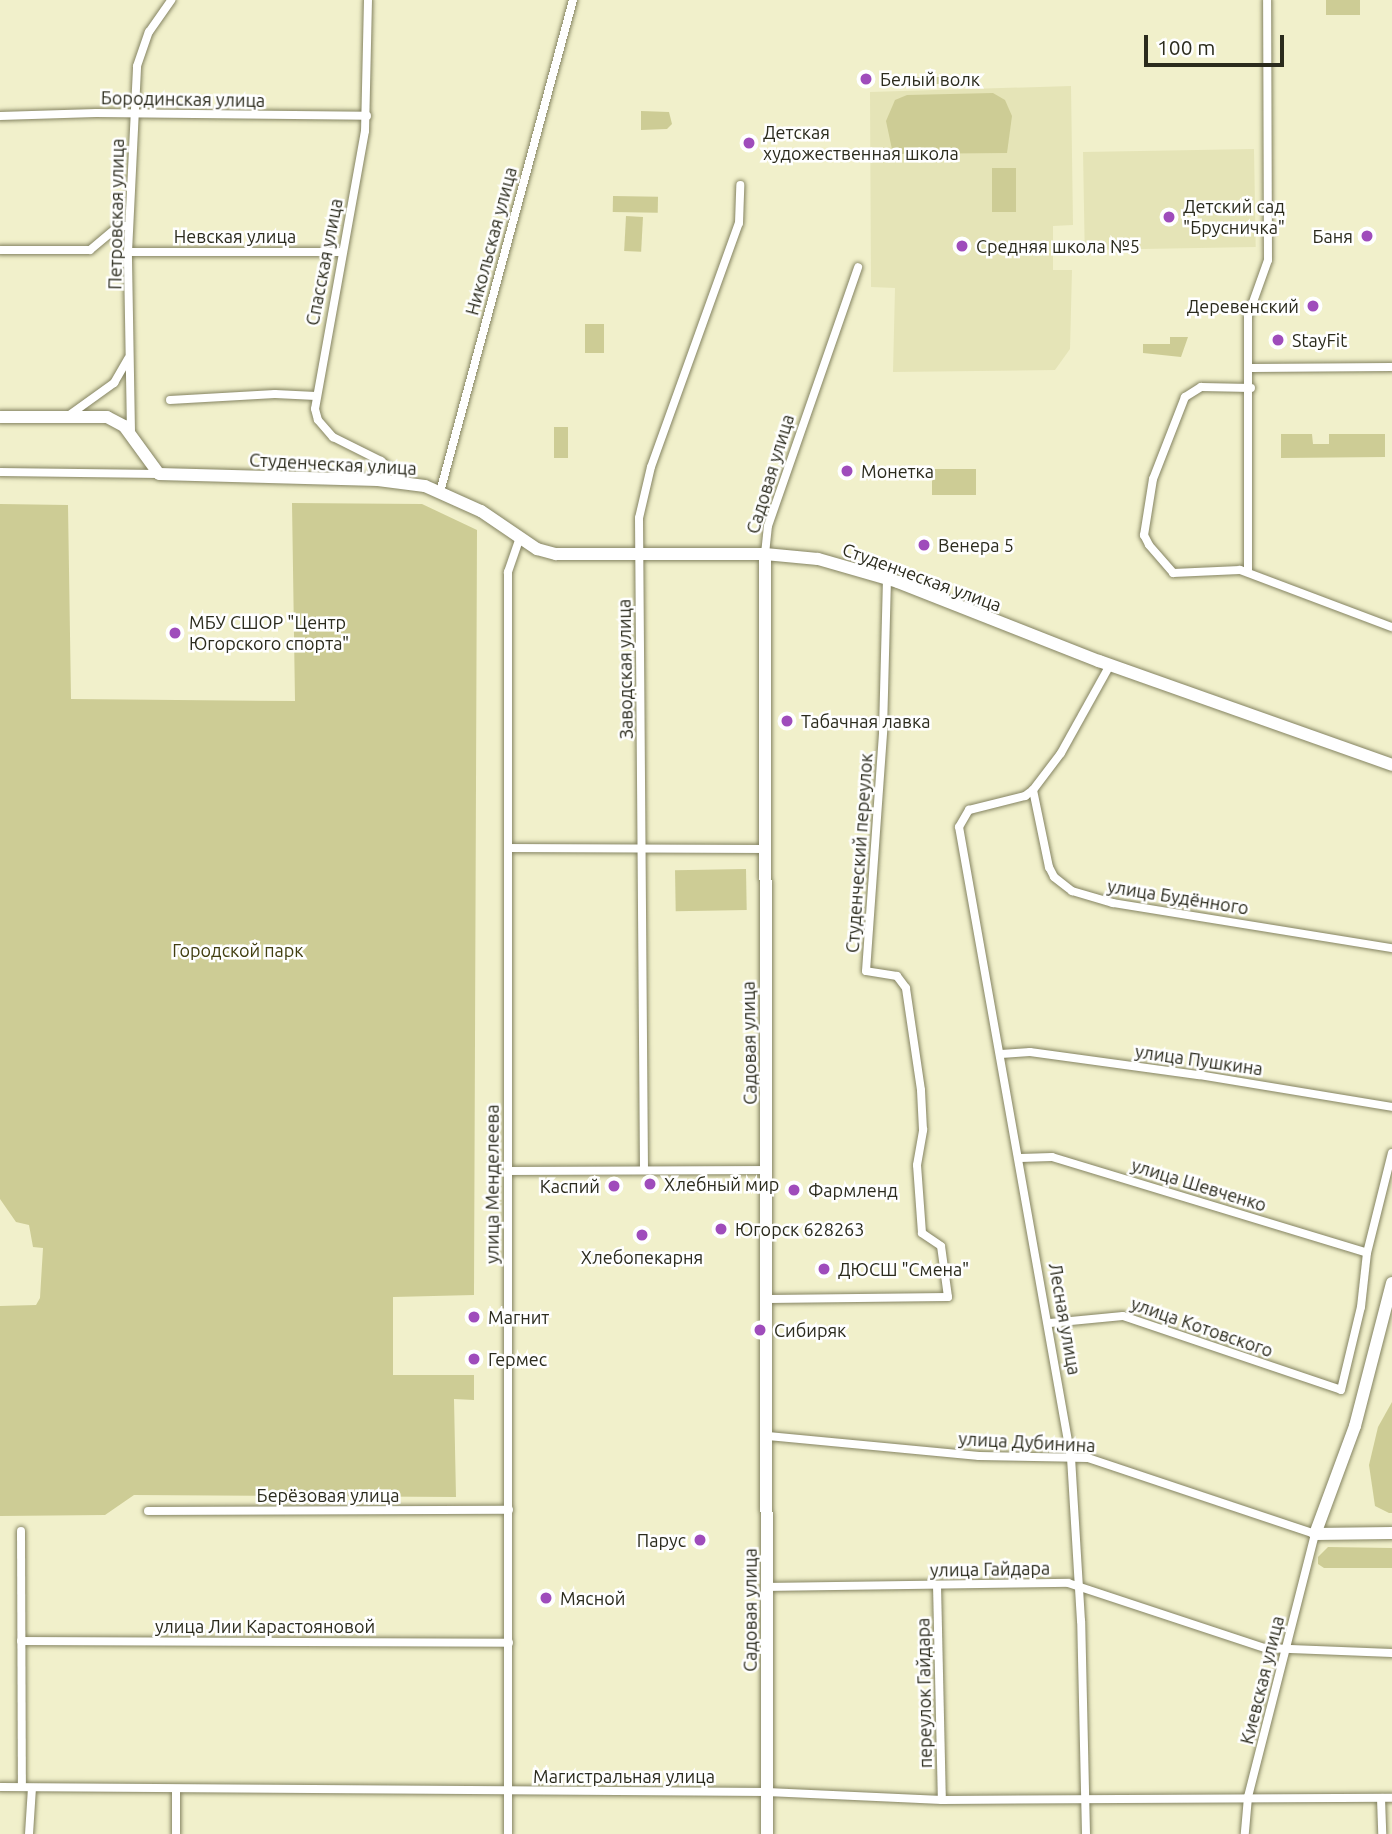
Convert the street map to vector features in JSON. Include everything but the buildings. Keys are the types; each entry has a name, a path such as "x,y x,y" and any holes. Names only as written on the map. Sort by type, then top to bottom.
{"street":[{"name":"Петровская улица","path":"131,435 128,251 139,55 171,0"},
{"name":"Спасская улица","path":"368,0 367,116 316,396 318,420 325,430 381,461 406,482"},
{"name":"Никольская улица","path":"440,492 573,0"},
{"path":"1248,572 1250,307 1268,260 1267,0"},
{"name":"Бородинская улица","path":"0,116 367,116"},
{"name":"Заводская улица","path":"644,1170 639,518 645,486 739,223 740,185"},
{"path":"0,250 90,250 119,226 129,226"},
{"name":"Невская улица","path":"128,251 341,252"},
{"name":"Садовая улица","path":"767,1834 765,554 768,526 858,267"},
{"path":"68,416 114,383 131,353"},
{"path":"1251,368 1392,367"},
{"path":"1251,388 1201,387 1179,406 1153,480 1144,535 1173,573 1248,572 1392,628"},
{"path":"170,400 275,394 316,396"},
{"path":"0,417 107,417 131,435 159,474"},
{"path":"0,472 159,474"},
{"name":"Студенческая улица","path":"159,474 406,482 440,492 520,538 555,554 765,554 809,557 887,578 1110,665 1392,765"},
{"name":"улица Менделеева","path":"508,1834 508,572 520,538"},
{"name":"Студенческий переулок","path":"768,1299 948,1297 941,1245 922,1233 917,1165 923,1130 922,1090 906,988 897,976 866,971 883,731 887,578"},
{"path":"1033,790 1061,753 1110,665"},
{"name":"Лесная улица","path":"1033,790 1016,799 977,806 964,816 960,838 1050,1323 1072,1458 1080,1587 1086,1834"},
{"name":"улица Будённого","path":"1033,790 1049,867 1054,877 1072,891 1113,904 1392,948"},
{"path":"508,848 764,849"},
{"name":"улица Пушкина","path":"1001,1054 1030,1052 1173,1071 1392,1107"},
{"path":"1367,1253 1392,1153"},
{"name":"улица Шевченко","path":"1020,1158 1052,1157 1367,1253"},
{"path":"508,1171 768,1170"},
{"name":"улица Котовского","path":"1050,1323 1123,1316 1341,1390 1361,1307 1367,1253"},
{"path":"1392,1283 1355,1426 1315,1534 1392,1533"},
{"path":"1379,1335 1392,1322"},
{"name":"улица Дубинина","path":"768,1436 979,1456 1072,1458 1105,1463 1315,1534"},
{"name":"Берёзовая улица","path":"148,1511 509,1510"},
{"path":"21,1531 21,1641 29,1834"},
{"name":"Киевская улица","path":"1245,1834 1248,1797 1315,1534"},
{"name":"улица Гайдара","path":"767,1587 1053,1583 1080,1587 1232,1639 1287,1652 1392,1653"},
{"name":"переулок Гайдара","path":"937,1586 942,1800"},
{"name":"улица Лии Карастояновой","path":"21,1641 509,1643"},
{"name":"Магистральная улица","path":"0,1787 767,1792 942,1800 1085,1796 1392,1798"},
{"path":"176,1789 176,1834"},
{"path":"1381,1798 1381,1834"}],"shaded area":[{"name":"Средняя школа №5","path":"1071,86 1073,225 1053,226 1053,270 1072,270 1070,349 1055,370 893,372 895,288 871,287 870,92"},
{"name":"Детский сад \"Брусничка\"","path":"1254,149 1256,247 1085,250 1083,152"}],"green space":[{"path":"1326,0 1360,0 1360,15 1326,15"},
{"path":"915,77 971,77 971,84 915,84"},
{"path":"993,93 1005,100 1012,116 1007,153 893,154 886,121 895,100 907,95"},
{"path":"641,111 669,112 672,124 667,129 641,130"},
{"path":"992,168 1016,168 1016,212 992,212"},
{"path":"613,196 658,197 658,213 613,212"},
{"path":"626,216 643,217 641,252 624,251"},
{"path":"585,324 604,324 604,353 585,353"},
{"path":"1170,337 1188,337 1181,357 1143,353 1143,344 1170,344"},
{"path":"554,427 568,427 568,458 554,458"},
{"path":"1281,434 1312,434 1313,444 1329,444 1329,434 1385,434 1385,457 1281,458"},
{"path":"932,469 976,469 976,495 932,495"},
{"name":"Городской парк","path":"292,503 422,504 477,530 474,1295 393,1297 393,1375 474,1375 474,1400 454,1399 456,1497 134,1495 105,1515 0,1516 0,1306 36,1305 40,1298 43,1248 33,1247 29,1225 16,1222 0,1199 0,504 68,505 71,699 295,701"},
{"path":"746,869 747,910 676,911 675,870"},
{"path":"1392,1402 1392,1513 1389,1513 1375,1506 1369,1465 1378,1427"},
{"path":"1328,1547 1392,1548 1392,1568 1324,1568 1318,1564 1318,1557"}],"place":[{"name":"Белый волк","path":"866,79"},
{"name":"Детская художественная школа","path":"749,143"},
{"name":"Детский сад \"Брусничка\"","path":"1169,217"},
{"name":"Баня","path":"1367,236"},
{"name":"Средняя школа №5","path":"962,246"},
{"name":"Деревенский","path":"1313,306"},
{"name":"StayFit","path":"1278,340"},
{"name":"Монетка","path":"847,471"},
{"name":"Венера 5","path":"924,545"},
{"name":"МБУ СШОР \"Центр Югорского спорта\"","path":"175,633"},
{"name":"Табачная лавка","path":"787,721"},
{"name":"Хлебный мир","path":"650,1184"},
{"name":"Каспий","path":"614,1186"},
{"name":"Фармленд","path":"794,1190"},
{"name":"Югорск 628263","path":"721,1229"},
{"name":"Хлебопекарня","path":"642,1235"},
{"name":"ДЮСШ \"Смена\"","path":"824,1269"},
{"name":"Магнит","path":"474,1317"},
{"name":"Сибиряк","path":"760,1330"},
{"name":"Гермес","path":"474,1359"},
{"name":"Парус","path":"700,1540"},
{"name":"Мясной","path":"546,1598"}]}
